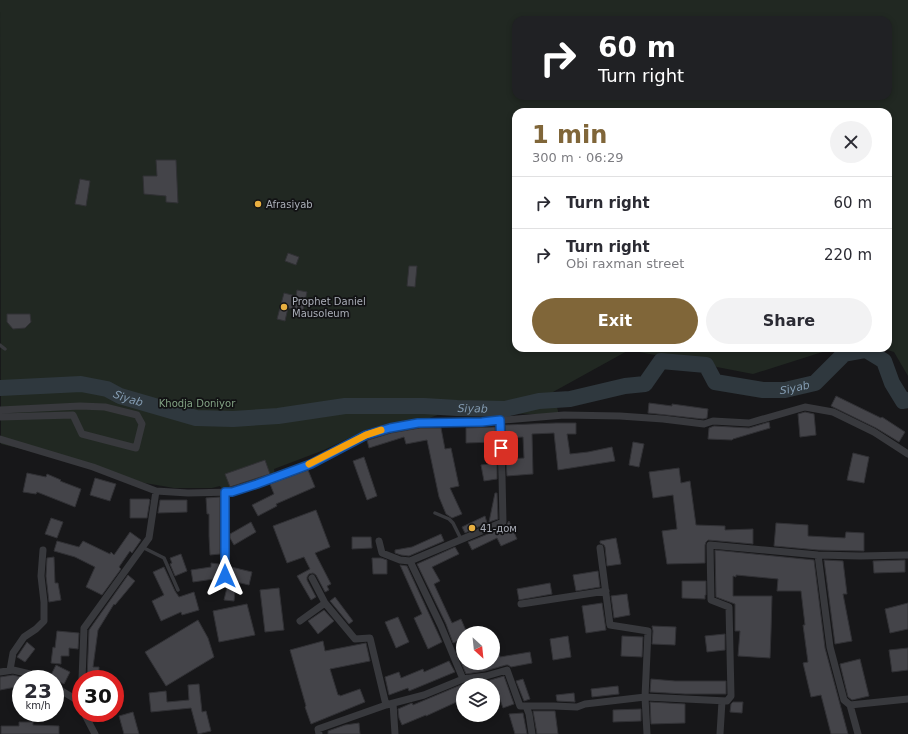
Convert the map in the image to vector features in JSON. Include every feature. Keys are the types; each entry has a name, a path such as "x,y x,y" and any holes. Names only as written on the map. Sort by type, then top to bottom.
{"street":[{"path":"0,410 80,406 105,407 137,415 142,424 136,448 82,434 73,415 0,417"},
{"path":"0,439 93,467 156,491 188,493 232,492 257,484 311,464 366,435 390,428 418,423 482,422 564,415 620,416 704,424 713,421 749,422 805,408 833,412 874,432 908,454"},
{"path":"379,541 382,553 400,560 410,561 503,522 500,420"},
{"path":"82,670 84,628 149,538 156,491"},
{"path":"225,492 225,576"},
{"path":"471,678 486,676 507,670 520,706 577,707 585,704 645,698 727,701 731,696 729,607 711,600 710,545 818,555 908,555"},
{"path":"600,548 610,626 648,631 645,698 647,734"},
{"path":"0,672 10,670 13,652 24,637 36,629 44,621 44,602 41,576 43,550"},
{"path":"818,555 830,647 844,700 850,705 858,734"},
{"path":"410,561 441,626 463,678"},
{"path":"312,578 326,603 355,639 370,638 389,704 395,734"},
{"path":"521,604 606,591"},
{"path":"300,621 326,603"},
{"path":"319,734 318,729 389,704 424,695 456,682"},
{"path":"850,705 908,699"},
{"path":"720,734 722,701"},
{"path":"526,706 529,714 532,734"},
{"path":"89,722 95,734"}],"lane":[{"path":"0,345 5,349"},
{"path":"435,513 453,524 461,539"},
{"path":"142,548 164,558 178,590"}],"green space":[{"name":"Afrasiyab","path":"0,0 908,0 908,376 894,352 892,351 892,108 512,108 512,352 625,352 553,392 559,415 449,411 429,418 368,429 324,450 274,469 275,474 223,491 220,486 212,488 174,488 145,483 1,444"},
{"name":"Afrasiyab","path":"639,352 822,352 753,374"}],"building":[{"path":"156,160 176,160 178,203 166,202 166,196 144,194 143,176 157,176"},
{"path":"80,179 90,181 86,206 75,204"},
{"path":"288,253 299,257 296,265 285,261"},
{"path":"409,266 417,266 415,287 407,286"},
{"path":"297,290 307,292 303,311 288,308 285,321 277,319 284,293 296,296"},
{"path":"7,314 30,314 31,322 25,328 13,329 7,322"},
{"path":"836,396 881,418 882,417 905,432 899,442 876,428 831,406"},
{"path":"649,403 672,406 672,404 708,409 707,418 703,419 648,413"},
{"path":"805,412 814,414 816,435 800,437 798,414"},
{"path":"769,422 770,428 732,440 708,439 709,428 714,426 749,428"},
{"path":"576,423 576,434 567,434 570,454 612,447 615,461 558,470 554,433 532,434 533,474 507,476 506,461 508,461 508,459 524,458 523,437 506,438 505,425"},
{"path":"495,427 495,442 466,443 466,428"},
{"path":"420,428 441,428 445,449 451,448 459,486 450,488 462,514 452,518 446,514 439,497 427,440 406,444 404,437 369,448 367,440 391,433"},
{"path":"633,442 644,444 639,467 629,465"},
{"path":"853,453 869,457 864,483 847,480"},
{"path":"364,457 377,496 367,500 353,461"},
{"path":"265,460 270,474 230,487 225,474"},
{"path":"497,463 497,479 484,481 481,465"},
{"path":"679,468 681,483 690,481 696,525 725,526 725,530 753,529 753,544 708,540 705,545 705,563 667,564 662,531 677,529 673,495 653,498 649,472"},
{"path":"308,470 315,487 276,504 277,506 258,516 252,505 274,494 270,484"},
{"path":"27,473 46,477 47,474 81,489 75,507 37,492 36,494 23,492"},
{"path":"95,478 116,484 110,501 90,495"},
{"path":"495,493 497,493 498,519 489,522"},
{"path":"220,497 220,554 210,555 209,514 207,514 206,498"},
{"path":"130,499 150,500 147,518 130,518"},
{"path":"160,500 187,500 187,512 158,513"},
{"path":"316,510 330,547 315,553 331,584 327,586 329,590 325,592 316,575 313,573 309,574 307,580 316,597 311,600 297,576 310,569 304,557 287,563 273,526"},
{"name":"41-дом","path":"485,516 487,523 465,533 462,527"},
{"path":"51,518 63,522 57,538 45,534"},
{"path":"509,521 517,539 501,546 497,538 472,550 468,542 505,527"},
{"path":"251,522 256,532 234,545 230,538 230,534"},
{"path":"776,523 808,525 808,536 845,538 846,532 864,533 864,551 818,550 774,546"},
{"path":"130,532 141,540 132,553 130,551 119,567 121,569 102,595 86,587 95,567 75,557 54,551 57,541 79,547 83,541 110,554 111,552 114,555"},
{"path":"441,534 444,541 409,556 395,553 395,550 412,547"},
{"path":"352,537 371,537 372,548 352,549"},
{"path":"616,538 621,564 607,566 605,547 600,543 600,541"},
{"path":"455,547 459,554 432,567 440,581 434,584 452,623 461,619 464,626 456,626 456,642 453,643 446,624 417,564"},
{"path":"715,550 814,560 825,648 848,734 831,734 821,695 811,697 803,663 808,662 803,625 805,625 801,591 777,591 778,579 733,576 733,596 772,596 770,658 738,656 740,631 735,631 735,604 716,597"},
{"path":"181,554 187,571 175,576 170,564 172,563 170,558"},
{"path":"54,557 55,583 58,583 61,600 49,602 46,576 47,558"},
{"path":"372,558 387,560 387,574 373,574"},
{"path":"824,560 843,561 847,594 843,594 852,641 835,644"},
{"path":"905,560 905,572 874,573 873,561"},
{"path":"211,563 219,564 221,578 193,582 191,570 211,567"},
{"path":"400,565 407,566 442,642 428,649 414,618 422,614"},
{"path":"164,567 179,597 194,592 199,610 182,615 181,612 161,621 152,601 164,595 153,572"},
{"path":"231,567 252,572 249,585 236,582 234,601 224,600"},
{"path":"598,571 600,587 576,591 573,575"},
{"path":"128,575 135,581 115,605 114,604 98,630 93,667 99,667 99,670 87,670 89,630"},
{"path":"682,581 706,581 705,599 682,598"},
{"path":"550,583 552,594 519,600 517,589"},
{"path":"279,588 284,630 265,632 260,590"},
{"path":"627,594 630,615 614,618 611,596"},
{"path":"335,597 353,621 349,624 330,601"},
{"path":"602,603 606,630 586,633 582,606"},
{"path":"908,603 908,629 890,633 885,609"},
{"path":"247,604 255,635 219,642 213,611"},
{"path":"324,610 334,621 318,634 308,621"},
{"path":"398,617 409,642 396,648 385,622"},
{"path":"198,620 208,638 214,657 166,686 145,652"},
{"path":"652,626 676,627 675,645 652,644"},
{"path":"57,631 79,633 78,649 69,648 69,656 61,656 61,664 51,663"},
{"path":"725,634 725,650 707,652 705,636"},
{"path":"568,636 571,657 553,660 550,639"},
{"path":"622,636 643,637 642,657 621,656"},
{"path":"323,641 325,651 366,643 370,661 330,669 338,695 340,696 360,689 365,702 311,724 290,650"},
{"path":"27,642 35,649 25,662 17,657"},
{"path":"908,648 908,670 892,672 889,650"},
{"path":"530,652 532,663 511,667 506,665 500,667 500,657"},
{"path":"860,659 869,696 852,700 848,697 840,664"},
{"path":"449,661 455,672 409,691 408,688 389,695 385,677 399,672 401,678 423,669 424,672"},
{"path":"56,665 70,672 64,684 64,670 54,670"},
{"path":"464,670 488,670 485,671 466,674"},
{"path":"12,675 12,688 0,690 0,677"},
{"path":"504,676 514,704 503,708 500,700 500,678 497,678"},
{"path":"523,679 530,699 524,701 516,681"},
{"path":"651,679 675,681 726,681 726,694 650,692"},
{"path":"199,684 202,712 206,711 211,731 198,734 191,708 151,712 149,693 166,691 167,702 189,700 188,685"},
{"path":"618,686 619,694 592,697 591,689"},
{"path":"456,687 456,702 402,725 399,718 398,709 412,703 413,705"},
{"path":"574,693 575,702 557,701 556,695"},
{"path":"650,702 685,704 685,723 651,724"},
{"path":"733,702 743,702 742,713 730,712 731,704"},
{"path":"641,709 641,721 613,722 613,710"},
{"path":"533,711 555,711 558,734 537,734"},
{"path":"133,712 139,734 124,734 121,722 124,722 124,715"},
{"path":"523,713 527,734 515,734 509,714"},
{"path":"19,722 33,722 33,725 59,726 59,734 1,734 1,726 19,726"},
{"path":"359,723 360,734 328,734 328,731 345,725"}],"waterway":[{"name":"Siyab","path":"0,388 81,384 107,389 120,396 196,418 233,419 278,416 345,406 424,406 505,409 539,401 570,399 625,386 645,384 661,361 706,365 715,382 763,390 785,390 815,383 844,354 855,352"},
{"name":"Siyab","path":"869,352 884,361 892,383 903,401 908,400"}],"slow traffic":[{"path":"309,464 366,435 381,430"}],"place":[{"name":"Afrasiyab","path":"258,204"},
{"name":"Prophet Daniel Mausoleum","path":"284,307"},
{"name":"41-дом","path":"472,528"}],"route":[{"path":"225,576 225,492 232,492 257,484 311,464 366,435 390,428 418,423 464,423 500,420 501,448"}],"park label":[{"name":"Khodja Doniyor","path":"197,403"}]}
